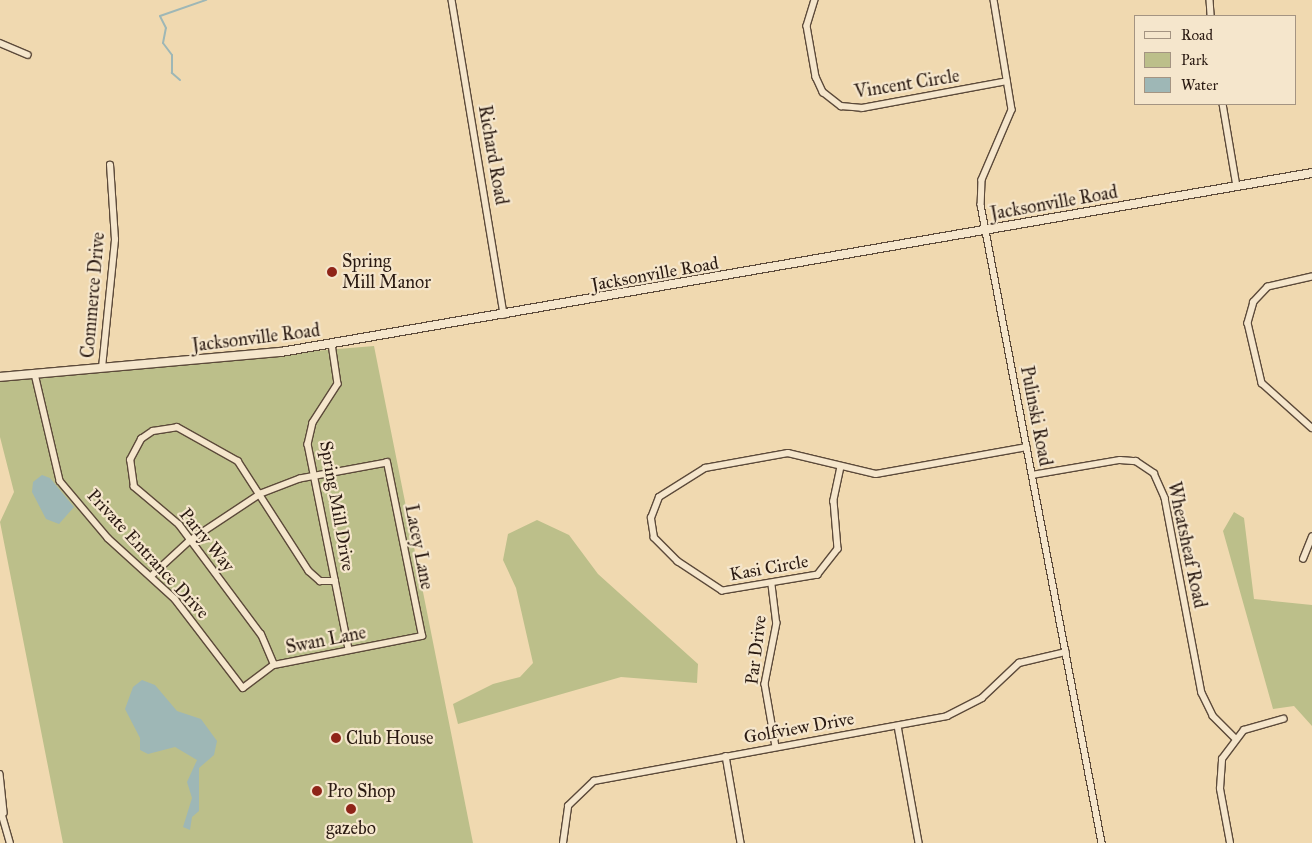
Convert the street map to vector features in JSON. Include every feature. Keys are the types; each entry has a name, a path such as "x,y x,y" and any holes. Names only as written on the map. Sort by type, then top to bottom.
{"main road":[{"name":"Jacksonville Road","path":"0,377 332,344 1312,173"}],"street":[{"name":"Richard Road","path":"452,0 504,315"},
{"name":"Vincent Circle","path":"815,0 807,26 816,77 823,92 841,106 862,108 1007,81"},
{"name":"Pulinski Road","path":"994,0 1011,119 980,187 986,231 1102,843"},
{"path":"1210,0 1210,15"},
{"path":"0,43 28,55"},
{"path":"1224,105 1237,187"},
{"name":"Commerce Drive","path":"102,368 115,240 110,164"},
{"path":"1312,277 1268,287 1254,302 1248,323 1262,383 1312,428"},
{"name":"Spring Mill Drive","path":"332,344 338,384 310,433 314,476 349,650"},
{"name":"Private Entrance Drive","path":"35,374 60,481 108,538 152,576 243,688"},
{"name":"Parry Way","path":"274,666 261,636 190,541 172,518 134,487 130,460 146,435 169,427 188,431 242,464 309,571 320,581 335,581"},
{"name":"Kasi Circle","path":"841,467 834,501 839,543 832,562 818,575 728,592 705,583 658,544 651,524 656,503 674,484 705,468 788,453 876,474 1027,447"},
{"name":"Wheatsheaf Road","path":"1032,475 1120,460 1136,462 1154,473 1165,498 1202,693 1213,716 1235,738"},
{"name":"Lacey Lane","path":"314,476 387,462 422,636"},
{"path":"152,576 190,541 261,494 314,476"},
{"path":"1302,559 1312,537"},
{"name":"Par Drive","path":"772,585 778,623 765,684 776,747"},
{"name":"Swan Lane","path":"243,688 274,666 422,636"},
{"name":"Golfview Drive","path":"563,843 568,806 594,781 898,726 963,710 1019,663 1066,652"},
{"path":"1230,843 1219,775 1222,759 1235,738 1256,724 1283,719"},
{"path":"898,726 919,843"},
{"path":"726,756 741,843"},
{"path":"0,774 4,814 10,843"},
{"path":"0,807 4,814"}],"green space":[{"path":"374,346 473,843 63,843 0,522 14,492 0,437 0,377"},
{"path":"1234,512 1244,518 1254,599 1312,605 1312,726 1294,706 1273,709 1223,531"},
{"path":"537,520 569,535 598,574 698,664 697,683 621,677 458,724 453,704 493,684 520,677 533,663 516,588 503,560 508,534"}],"water":[{"path":"42,475 50,478 74,507 59,524 46,519 32,492 33,482"},
{"path":"142,680 155,685 177,711 201,719 217,741 214,755 199,768 199,811 192,817 190,830 183,827 192,798 187,782 197,760 175,747 148,754 140,750 140,738 125,709 133,687"}],"waterway":[{"path":"180,80 172,73 172,55 163,43 166,28 160,16 206,0"}],"place":[{"name":"Spring Mill Manor","path":"332,272"},
{"name":"Club House","path":"336,738"},
{"name":"Pro Shop","path":"317,791"},
{"name":"gazebo","path":"351,809"}]}
